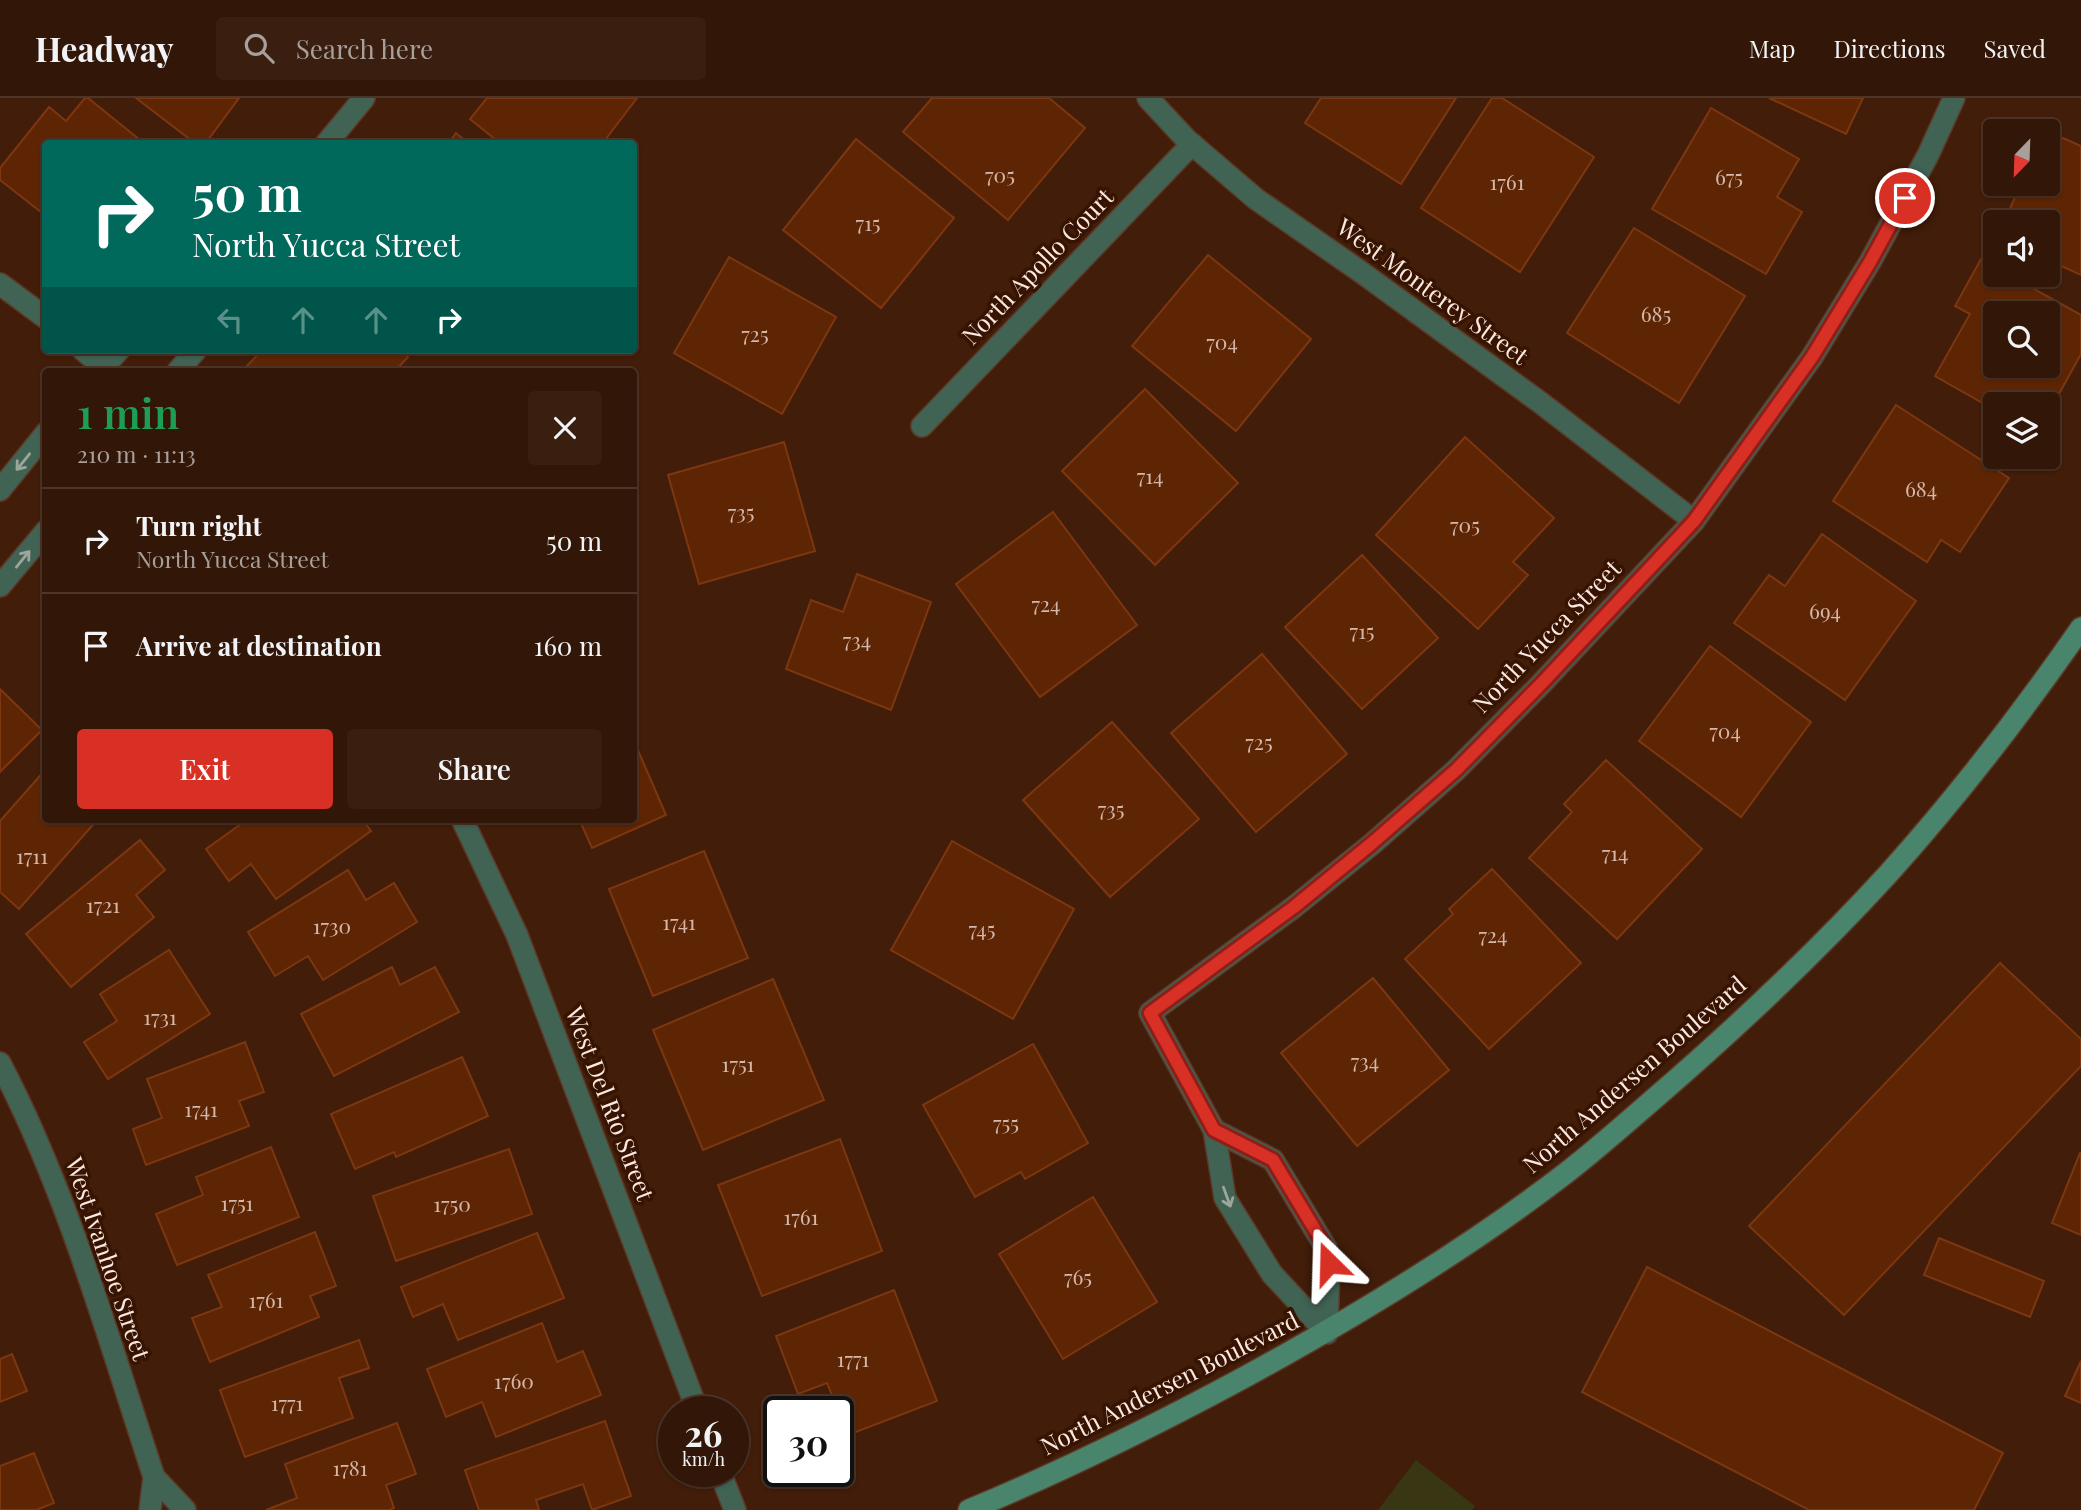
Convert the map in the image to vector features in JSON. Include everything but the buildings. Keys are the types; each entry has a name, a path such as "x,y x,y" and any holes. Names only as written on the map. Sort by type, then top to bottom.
{"street":[{"path":"329,140 364,98"},
{"name":"West Monterey Street","path":"1148,98 1192,144 1255,199 1361,272 1541,403 1694,521"},
{"name":"North Yucca Street","path":"1327,1332 1272,1274 1225,1198 1214,1130 1150,1013 1294,907 1456,770 1694,521 1812,357 1870,262 1928,155 1954,98"},
{"name":"North Apollo Court","path":"922,426 1192,144"},
{"path":"0,284 42,315"},
{"path":"87,354 102,368"},
{"path":"181,368 193,354"},
{"path":"0,490 42,438"},
{"path":"0,586 42,536"},
{"name":"North Andersen Boulevard","path":"970,1510 1158,1424 1327,1332 1511,1214 1565,1174 1736,1027 1889,873 1968,778 2081,628"},
{"name":"West Del Rio Street","path":"464,823 517,934 692,1396"},
{"name":"West Ivanhoe Street","path":"0,1063 22,1106 65,1211 154,1477 185,1510"},
{"path":"1214,1130 1273,1160 1326,1248 1329,1263 1327,1332"},
{"name":"West Ivanhoe Street","path":"150,1510 154,1477"},
{"path":"726,1487 735,1510"}],"shaded area":[{"path":"1416,1460 1475,1506 1472,1510 1378,1510"}],"route":[{"path":"1329,1263 1326,1248 1273,1160 1214,1130 1150,1013 1294,907 1456,770 1694,521 1812,357 1870,262 1905,198"}]}
